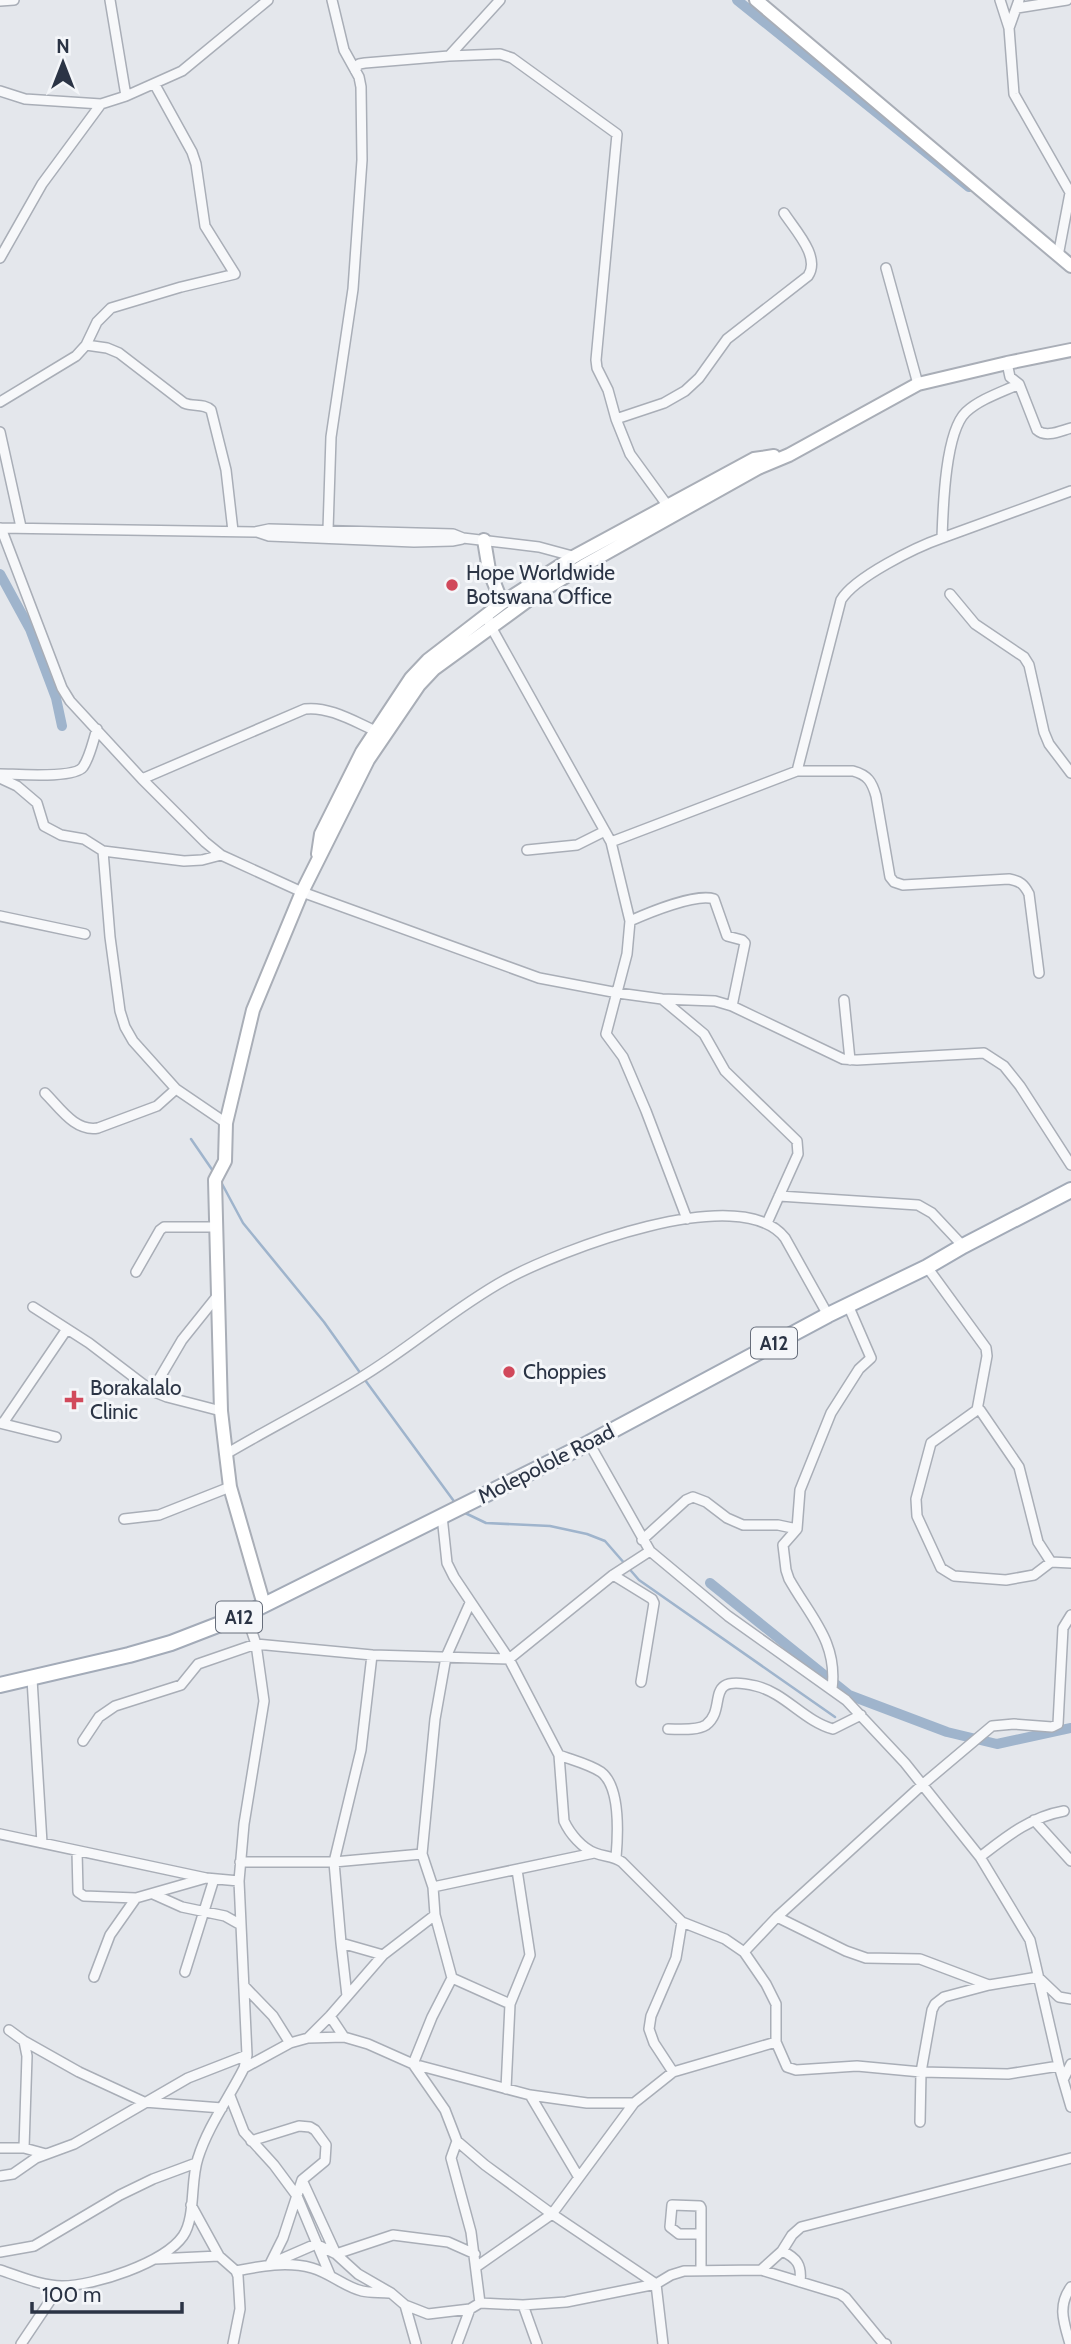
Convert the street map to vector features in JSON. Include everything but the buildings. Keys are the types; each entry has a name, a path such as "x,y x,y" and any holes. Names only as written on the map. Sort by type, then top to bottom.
{"main road":[{"name":"Molepolole Road","path":"0,1685 171,1643 246,1614 589,1443 848,1304 927,1268 963,1246 1071,1191"}],"street":[{"path":"0,1 14,0"},
{"path":"110,0 126,96"},
{"path":"0,91 26,99 101,104 126,96 182,71 268,0"},
{"path":"328,530 331,437 354,289 361,173 361,87 344,50 332,0"},
{"path":"449,56 500,0"},
{"path":"756,0 1071,266"},
{"path":"1000,0 1009,28 1014,94 1070,193 1058,256"},
{"path":"1009,28 1018,4 1067,0"},
{"path":"355,70 359,64 365,63 500,54 512,58 617,134 597,368 608,390 630,454 671,511"},
{"path":"0,402 76,356 86,345 97,322 111,308 235,274 205,226 192,152 155,85"},
{"path":"0,258 37,191 101,104"},
{"path":"616,419 664,403 685,391 699,378 727,339 808,276 813,269 812,257 784,213"},
{"path":"886,268 918,384"},
{"path":"86,345 114,351 184,403 205,406 211,410 226,470 233,531"},
{"path":"489,620 502,603 671,511 789,455 918,384 1071,351"},
{"path":"1007,363 1010,377 1019,384 1037,430 1049,434 1071,428"},
{"path":"942,538 948,462 958,424 971,408 1019,384"},
{"path":"0,432 21,527"},
{"path":"0,487 13,491"},
{"path":"797,771 845,593 902,554 1071,491"},
{"path":"579,561 539,547 463,538 452,541 269,536 233,531 1,528 62,688 70,701 142,779 221,855 302,892 520,972 618,993 662,999 708,1000 732,1006 836,1057 850,1060 984,1052 1004,1066 1020,1086 1071,1165"},
{"path":"255,532 269,529 328,530 345,536"},
{"path":"484,540 488,570 502,603"},
{"path":"264,1605 230,1487 221,1412 215,1227 215,1180 225,1161 226,1123 254,1010 302,892 379,735 427,675 489,620 579,561"},
{"path":"950,594 975,624 1024,657 1044,732 1049,744 1071,773"},
{"path":"489,620 611,842 630,921 627,954 606,1034 623,1056 687,1219"},
{"path":"142,779 305,709 321,709 379,735"},
{"path":"0,776 77,772 84,765 97,729"},
{"path":"611,842 797,771 853,771 867,776 872,783 888,873 894,882 903,885 1009,879 1018,880 1025,886 1029,894 1039,973"},
{"path":"0,776 18,786 37,803 44,826 61,835 84,839 103,851 184,861 221,855"},
{"path":"527,850 577,845 605,831"},
{"path":"103,851 120,1012 133,1041 176,1089 226,1123"},
{"path":"630,921 695,898 714,899 727,936 745,943 732,1006"},
{"path":"0,916 85,934"},
{"path":"662,999 704,1034 725,1071 797,1141 798,1154 767,1223"},
{"path":"844,1000 850,1060"},
{"path":"45,1093 79,1127 89,1130 157,1105 176,1089"},
{"path":"779,1196 918,1205 932,1213 963,1246"},
{"path":"226,1454 372,1371 507,1279 598,1239 687,1219 715,1216 741,1216 767,1223 779,1230 785,1238 828,1315"},
{"path":"136,1272 164,1227 215,1227"},
{"path":"927,1268 986,1348 987,1356 977,1410 931,1443 916,1499 917,1516 941,1569 954,1576 1006,1580 1034,1575 1051,1562 1071,1563"},
{"path":"152,1391 182,1340 218,1295"},
{"path":"832,1689 834,1674 826,1638 806,1609 786,1570 783,1545 797,1530 800,1490 831,1413 859,1369 871,1358 848,1304"},
{"path":"33,1307 152,1391 221,1412"},
{"path":"56,1437 1,1423 67,1329"},
{"path":"977,1410 980,1410 1019,1467 1038,1542 1051,1562"},
{"path":"589,1443 650,1551 728,1616 846,1700 905,1763 979,1857 1030,1940 1071,2106"},
{"path":"124,1519 159,1515 230,1487"},
{"path":"642,1540 686,1500 693,1497 743,1525 778,1525 797,1530"},
{"path":"442,1516 447,1563 509,1659 559,1755 564,1821 574,1838 594,1853 616,1858 682,1922 725,1939 744,1952 776,2004 776,2042 785,2064 792,2070 857,2066 921,2072 1008,2074 1059,2066"},
{"path":"83,1741 99,1717 115,1706 181,1685 198,1664 256,1644 372,1655 509,1659 613,1575 650,1551"},
{"path":"613,1575 654,1602 641,1682"},
{"path":"413,2064 432,2017 452,1978 435,1915 433,1887 422,1854 435,1719 446,1657 470,1602"},
{"path":"0,2270 33,2281 60,2286 110,2277 153,2259 182,2237 188,2224 196,2163 203,2144 244,2068 247,2055 239,1881 244,1824 264,1687 256,1644 246,1614"},
{"path":"744,1952 777,1917 922,1785 992,1726 1014,1724 1052,1727 1058,1724 1063,1628 1071,1615"},
{"path":"347,1996 334,1862 360,1750 372,1655"},
{"path":"32,1679 42,1843"},
{"path":"668,1729 705,1726 712,1719 720,1690 724,1686 735,1684 770,1691 818,1723 833,1729 861,1715"},
{"path":"559,1755 598,1770 605,1776 618,1819 616,1858"},
{"path":"979,1857 1016,1829 1034,1820 1064,1811"},
{"path":"1034,1820 1071,1861"},
{"path":"0,1834 210,1879 239,1881"},
{"path":"77,1850 80,1895 136,1898 210,1879"},
{"path":"433,1887 594,1853"},
{"path":"240,1862 334,1862 422,1854"},
{"path":"506,2089 510,2004 530,1955 517,1870"},
{"path":"185,1972 204,1912 210,1879"},
{"path":"153,1894 182,1907 225,1916 241,1925"},
{"path":"94,1977 110,1935 136,1898"},
{"path":"308,2038 383,1955 435,1915"},
{"path":"777,1917 866,1958 920,1959 989,1985"},
{"path":"673,2073 654,2043 649,2029 651,2016 676,1958 682,1922"},
{"path":"341,1943 383,1955"},
{"path":"920,2122 921,2072 935,2004 944,1997 989,1985 1038,1977"},
{"path":"1038,1977 1059,1997 1071,1999"},
{"path":"452,1978 510,2004"},
{"path":"245,1987 273,2016 290,2043"},
{"path":"330,2016 344,2037"},
{"path":"9,2030 23,2041 99,2083 144,2102 222,2108"},
{"path":"244,2068 290,2043 308,2038 344,2037 368,2044 413,2064 530,2095 587,2103 634,2103"},
{"path":"23,2041 27,2056 24,2148"},
{"path":"476,2267 552,2214 634,2103 673,2073 776,2042"},
{"path":"0,2176 13,2174 36,2158 74,2144 144,2102 198,2074 247,2055"},
{"path":"413,2064 444,2110 457,2141 552,2214 656,2284 663,2344"},
{"path":"1063,2080 1071,2064"},
{"path":"530,2095 578,2176"},
{"path":"230,2096 241,2128 297,2196 330,2275"},
{"path":"251,2141 299,2126 315,2130 326,2145 325,2161 302,2180 283,2238 270,2264"},
{"path":"457,2141 451,2158 475,2254 480,2303"},
{"path":"2,2145 46,2154"},
{"path":"761,2270 782,2251 801,2227 1071,2158"},
{"path":"0,2252 34,2246 120,2194 196,2163"},
{"path":"302,2180 336,2253"},
{"path":"191,2204 219,2256 236,2271 240,2281 240,2309 233,2344"},
{"path":"701,2234 679,2234 670,2227 672,2205 700,2206 701,2234 701,2271"},
{"path":"336,2253 393,2235 448,2242 475,2254"},
{"path":"236,2271 270,2264 316,2244 336,2253 358,2274 391,2293 405,2305 428,2314 470,2309 480,2303 523,2305 566,2301 656,2284 677,2273 761,2270 846,2298 884,2344"},
{"path":"782,2251 797,2260 801,2269 800,2282"},
{"path":"153,2259 219,2256"},
{"path":"270,2264 312,2268 361,2291 391,2293"},
{"path":"21,2344 60,2286"},
{"path":"1070,2344 1062,2308 1071,2287"},
{"path":"405,2305 416,2344"},
{"path":"523,2305 537,2344"},
{"path":"457,2344 470,2309"},
{"path":"404,2344 413,2332"}],"waterway":[{"path":"737,0 969,187"},
{"path":"0,574 30,629 56,698 62,726"},
{"path":"191,1139 213,1171"},
{"path":"221,1182 243,1223 324,1322 361,1374"},
{"path":"365,1380 456,1504"},
{"path":"463,1512 486,1523 550,1526 605,1541 639,1580 835,1717"},
{"path":"710,1583 849,1695 947,1732 997,1744 1071,1728"}],"place":[{"name":"Hope Worldwide Botswana Office","path":"452,585"},
{"name":"Choppies","path":"509,1372"},
{"name":"Borakalalo Clinic","path":"74,1400"}]}
